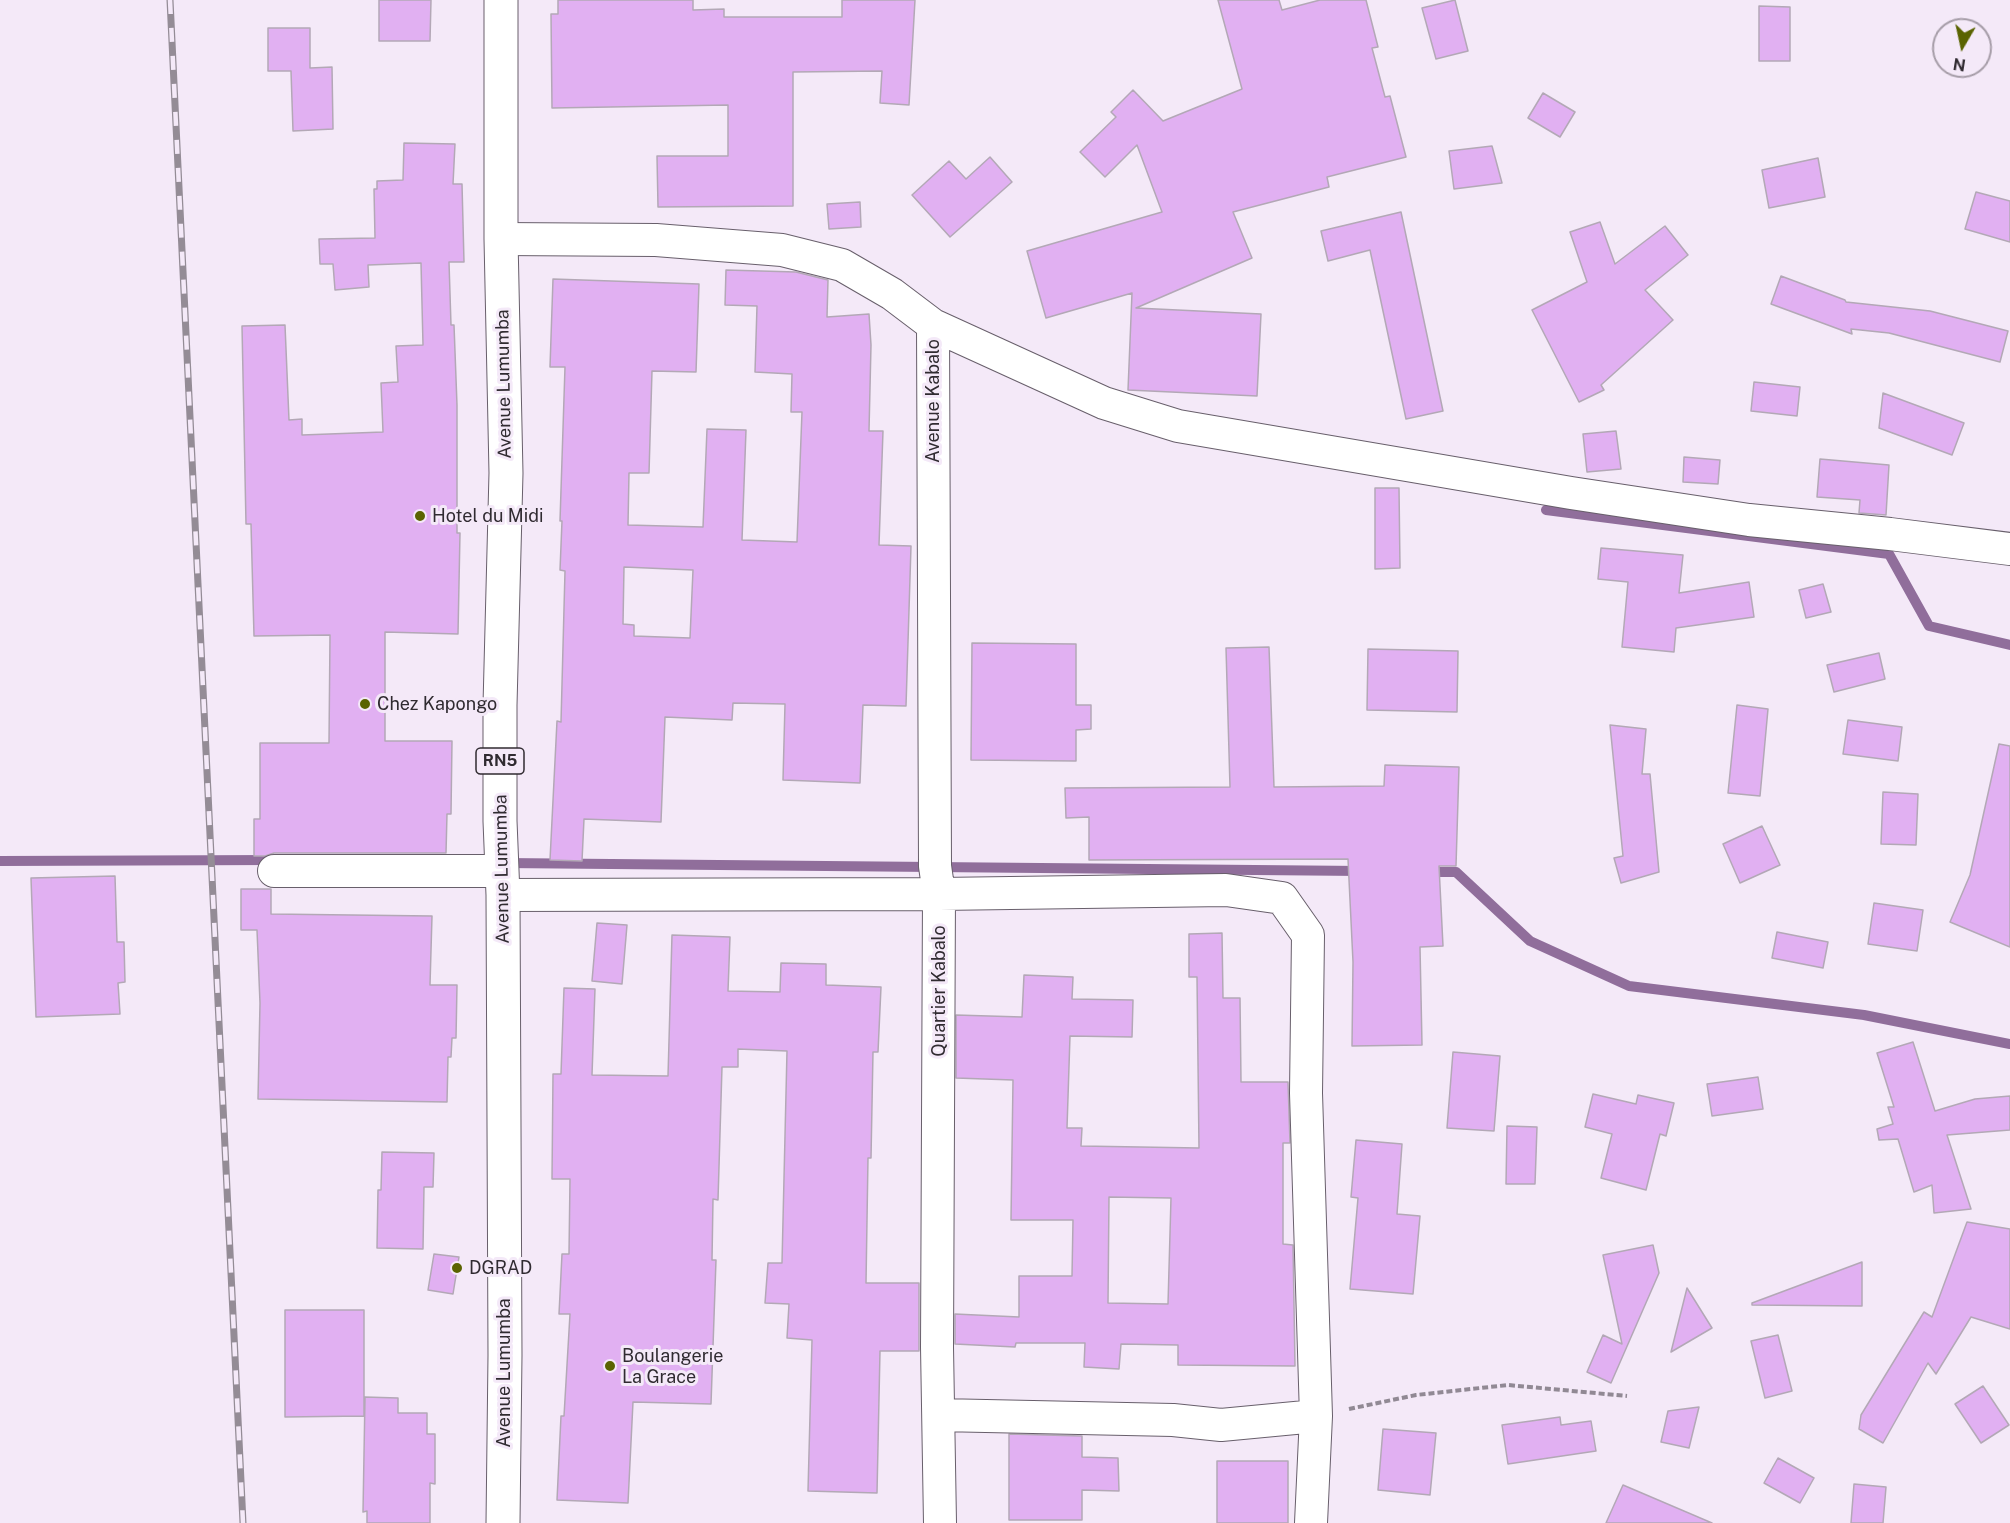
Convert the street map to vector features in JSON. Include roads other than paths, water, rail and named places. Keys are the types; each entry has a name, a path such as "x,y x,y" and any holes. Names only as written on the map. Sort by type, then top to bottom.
{"highway":[{"name":"Avenue Lumumba","path":"501,0 501,239 506,473 501,705 505,1355 503,1523"}],"street":[{"name":"Avenue Kabalo","path":"501,239 656,240 782,250 842,265 892,294 933,325 935,854 939,894"},
{"path":"933,325 1104,403 1178,426 1571,494 1749,520 1880,532 2010,549"},
{"path":"274,871 503,883 939,894 1226,890 1282,898 1308,935 1306,1094 1316,1416 1311,1523"},
{"name":"Quartier Kabalo","path":"939,894 940,1523"},
{"path":"939,1415 1173,1420 1221,1425 1316,1416"}],"waterway":[{"path":"1546,510 1889,554 1929,626 2010,645"},
{"path":"0,861 276,860"},
{"path":"504,863 1362,871"},
{"path":"1425,872 1456,872 1530,941 1629,986 1864,1015 2010,1044"}],"railway":[{"path":"170,0 243,1523"}],"place":[{"name":"Hotel du Midi","path":"420,516"},
{"name":"Chez Kapongo","path":"365,704"},
{"name":"DGRAD","path":"457,1268"},
{"name":"Boulangerie La Grace","path":"610,1366"}]}
